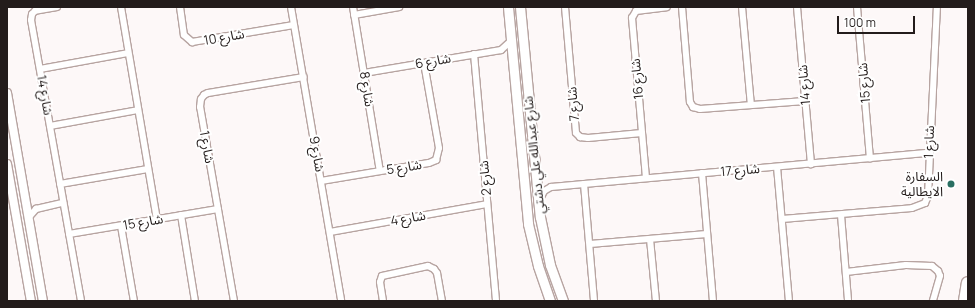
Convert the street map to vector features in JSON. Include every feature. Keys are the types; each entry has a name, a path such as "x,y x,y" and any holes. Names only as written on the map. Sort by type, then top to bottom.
{"highway":[{"path":"965,301 968,283"}],"main road":[{"name":"شارع عبدالله علي دشتي","path":"508,7 528,224 538,266 550,301"},
{"name":"شارع عبدالله علي دشتي","path":"520,7 539,208 550,265 563,301"},
{"path":"528,224 535,238 543,268 548,270 550,265"}],"street":[{"name":"شارع 14","path":"57,7 35,11 32,16 80,301"},
{"path":"121,7 157,219"},
{"name":"شارع 10","path":"180,7 184,36 188,40 194,42 294,25"},
{"name":"شارع 9","path":"291,7 322,181 341,301"},
{"name":"شارع 8","path":"353,7 380,171"},
{"path":"354,15 399,7"},
{"name":"شارع 7","path":"565,7 576,133 580,137 588,138 642,132"},
{"name":"شارع 16","path":"646,178 632,16 636,11 667,7"},
{"path":"682,7 690,100 692,106 700,109 805,101"},
{"path":"742,7 751,105"},
{"name":"شارع 14","path":"797,7 811,164"},
{"name":"شارع 15","path":"857,7 870,158"},
{"name":"شارع 1","path":"782,219 912,208 923,205 928,196 928,153 937,7"},
{"path":"501,50 511,41"},
{"path":"501,50 508,52 512,56"},
{"name":"شارع 6","path":"364,73 501,50"},
{"path":"40,69 128,53"},
{"name":"شارع 2","path":"474,54 496,301"},
{"name":"شارع 5","path":"322,181 434,161 438,156 439,148 424,63"},
{"name":"شارع 1","path":"234,301 200,107 201,98 208,93 304,77"},
{"path":"7,93 43,301"},
{"path":"50,126 138,110"},
{"name":"شارع 17","path":"551,187 928,153"},
{"path":"7,164 31,301"},
{"path":"777,167 789,301"},
{"path":"60,184 148,169"},
{"path":"535,170 541,182 551,187 542,193 539,208"},
{"path":"702,173 714,301"},
{"path":"584,184 594,301"},
{"path":"28,217 36,209 63,203"},
{"path":"26,204 36,209"},
{"name":"شارع 4","path":"330,232 487,204"},
{"name":"شارع 15","path":"69,234 218,209"},
{"path":"181,215 195,301"},
{"path":"841,215 848,301"},
{"path":"121,226 134,301"},
{"path":"590,244 707,234"},
{"path":"650,239 656,301"},
{"path":"846,272 906,265 932,266 938,270 940,276 933,301"},
{"path":"383,301 380,282 382,276 425,266 432,268 437,273 442,301"}],"place":[{"name":"السفارة الايطالية","path":"951,184"}]}
